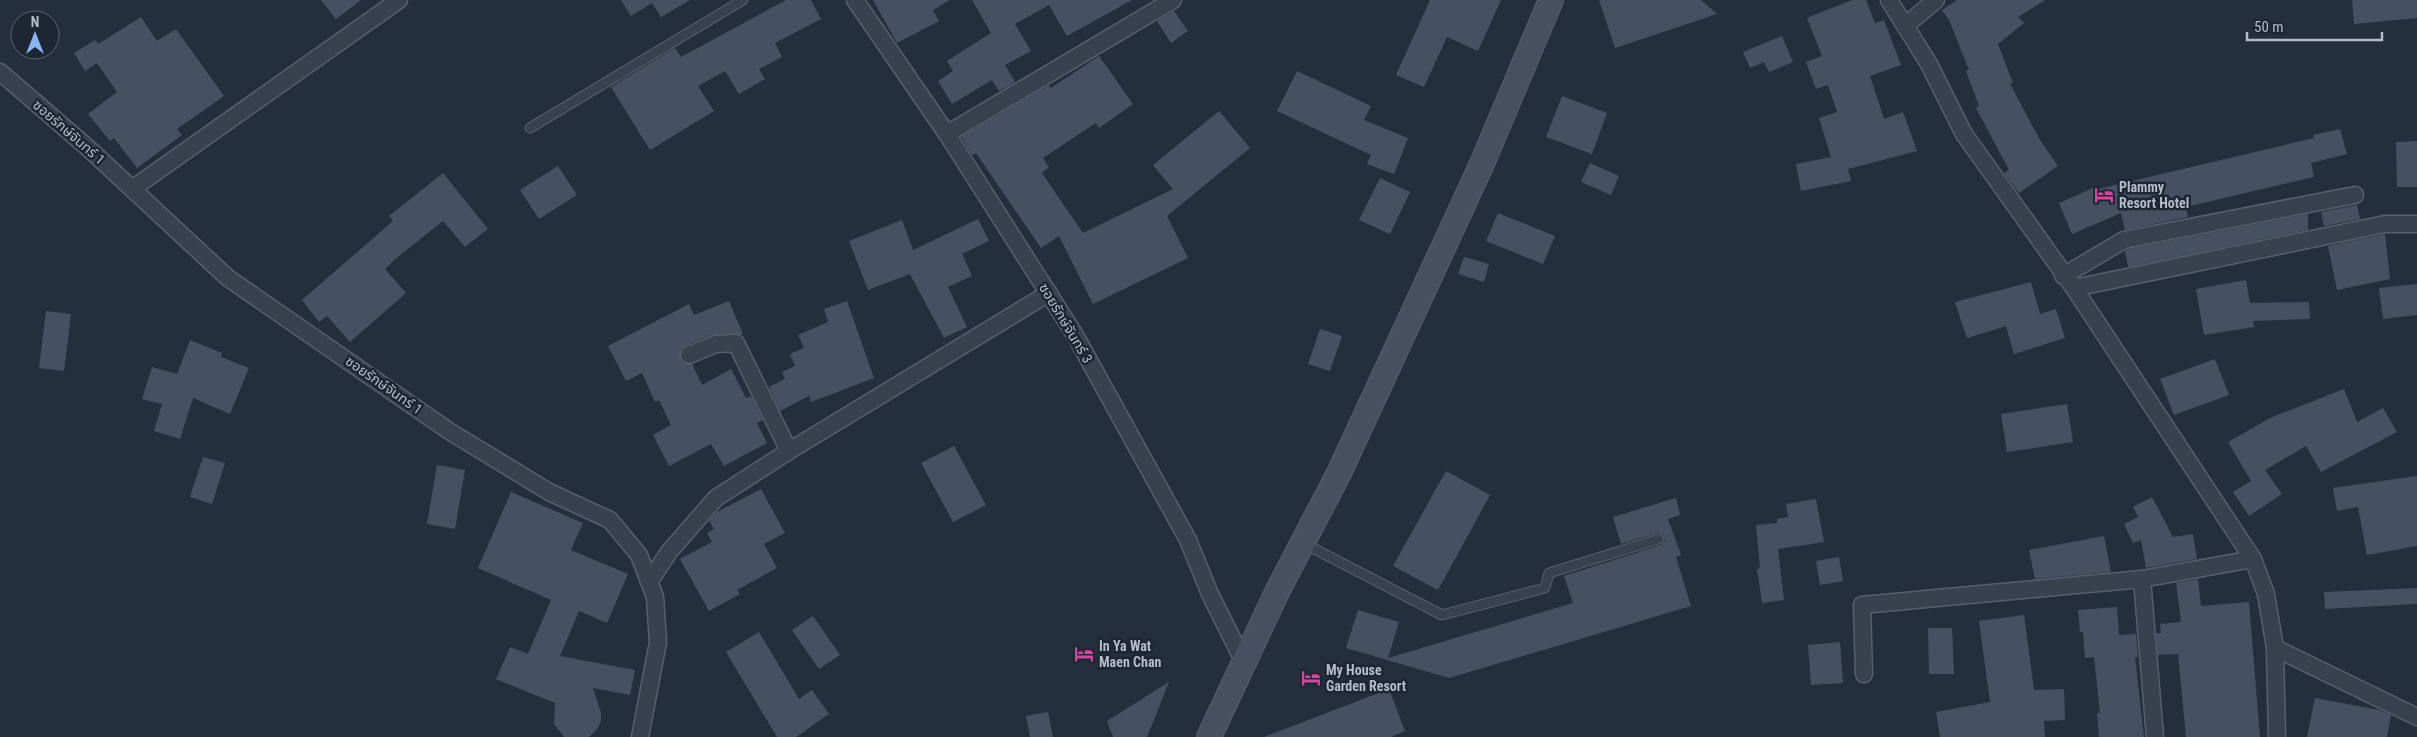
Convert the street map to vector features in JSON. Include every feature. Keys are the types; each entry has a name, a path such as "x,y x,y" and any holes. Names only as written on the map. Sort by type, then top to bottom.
{"main road":[{"path":"1209,737 1302,542 1339,473 1481,166 1551,0"}],"street":[{"path":"132,189 399,0"},
{"name":"ซอยรักษ์จันทร์ 3","path":"855,0 947,134 1076,335 1188,540 1210,594 1245,664"},
{"path":"947,134 1173,0"},
{"path":"1889,0 1928,64 1964,134 2069,282 2253,559 2266,594 2275,648 2277,737"},
{"path":"1905,26 1936,0"},
{"name":"ซอยรักษ์จันทร์ 1","path":"0,72 236,284 450,431 549,492 610,520 639,556 655,597 658,642 640,737"},
{"path":"2069,282 2124,240 2355,195"},
{"path":"2069,282 2385,224 2417,224"},
{"path":"649,582 669,552 716,498 789,451 1049,293"},
{"path":"689,355 716,344 736,343 789,451"},
{"path":"1864,674 1862,605 2142,579 2253,559"},
{"path":"2142,579 2155,737"},
{"path":"2275,648 2417,717"}],"lane":[{"path":"530,128 743,0"},
{"path":"1302,542 1442,614 1545,588 1549,573 1659,539"}],"building":[{"path":"321,0 361,0 336,19"},
{"path":"621,0 690,0 661,17 652,3 631,16"},
{"path":"786,0 811,0 821,19 775,43 782,57 759,69 765,79 739,94 725,71 698,86 714,111 650,150 611,87 675,48 681,57"},
{"path":"873,0 950,0 933,10 939,21 897,43"},
{"path":"972,0 1132,0 1067,36 1049,5 1015,24 1031,51 1005,65 1015,82 999,91 992,80 952,104 938,81 953,71 947,61 991,33"},
{"path":"1430,0 1501,0 1478,51 1447,37 1424,87 1396,75"},
{"path":"1599,0 1701,0 1717,14 1615,48"},
{"path":"1852,0 1866,0 1875,23 1884,20 1901,65 1870,76 1884,119 1903,112 1917,151 1848,169 1851,181 1801,191 1796,164 1831,157 1819,118 1837,112 1828,85 1816,89 1806,62 1822,56 1807,18"},
{"path":"1957,0 2045,0 2018,17 2024,23 1998,44 2013,83 2010,84 2040,140 2058,166 2019,193 2004,173 2009,170 1976,108 1979,106 1966,71 1969,70 1949,20 1942,10"},
{"path":"2352,0 2417,0 2417,18 2354,24"},
{"path":"1174,11 1188,31 1171,43 1157,21"},
{"path":"141,17 157,41 176,29 224,96 177,129 182,135 137,168 114,138 110,141 88,114 117,92 97,63 85,71 74,53 95,40 98,44"},
{"path":"1782,36 1793,62 1769,72 1764,62 1750,68 1743,52"},
{"path":"1099,56 1133,104 1099,128 1096,123 1043,158 1049,167 1042,173 1083,233 1173,189 1153,165 1219,111 1250,148 1167,216 1188,258 1093,304 1059,236 1041,248 976,153 972,155 961,137 1049,85 1051,88"},
{"path":"1297,71 1371,106 1364,120 1408,138 1394,174 1367,164 1371,155 1277,111"},
{"path":"1562,96 1607,113 1592,154 1546,137"},
{"path":"2340,129 2347,154 2311,163 2314,177 2186,207 2188,217 2125,230 2121,213 2072,234 2059,203 2093,188 2094,190 2314,138 2313,135"},
{"path":"2417,141 2417,187 2397,187 2396,142"},
{"path":"1590,163 1619,176 1611,195 1581,182"},
{"path":"558,166 577,195 539,219 520,190"},
{"path":"443,173 488,229 465,247 443,221 394,260 385,269 406,293 350,342 327,316 319,322 302,300 393,221 389,216"},
{"path":"1380,178 1410,192 1390,234 1359,220"},
{"path":"2357,205 2360,219 2324,226 2321,212"},
{"path":"1498,213 1555,236 1543,264 1486,241"},
{"path":"2308,214 2308,230 2128,267 2125,251 2128,249"},
{"path":"978,219 989,241 962,254 972,276 948,287 967,327 944,338 910,274 868,290 849,241 902,220 913,250"},
{"path":"2385,234 2390,279 2337,290 2328,246"},
{"path":"1464,257 1489,264 1484,282 1458,274"},
{"path":"2246,280 2250,303 2309,302 2310,319 2253,321 2254,327 2204,335 2196,289"},
{"path":"2031,282 2040,314 2056,309 2065,338 2014,354 2006,326 1967,338 1955,302"},
{"path":"2417,284 2417,315 2383,319 2379,288"},
{"path":"729,301 743,334 712,335 685,346 681,349 680,358 683,363 692,364 702,385 731,369 746,398 751,396 763,420 757,423 767,443 724,466 711,444 669,466 653,435 671,425 659,400 655,402 642,373 626,381 608,346 689,304 694,315"},
{"path":"847,301 874,378 811,402 809,396 780,411 769,387 785,379 782,372 795,366 790,354 804,348 798,335 828,322 824,309"},
{"path":"46,311 71,314 64,371 39,368"},
{"path":"1320,329 1342,336 1330,371 1308,364"},
{"path":"190,340 222,353 221,357 249,368 230,414 193,398 180,439 154,431 162,404 142,399 152,367 177,374"},
{"path":"2215,359 2229,395 2174,415 2160,379"},
{"path":"2344,389 2357,422 2383,408 2397,432 2321,472 2306,446 2265,470 2282,494 2249,516 2233,492 2251,481 2228,442 2270,418"},
{"path":"2067,404 2073,442 2007,452 2001,414"},
{"path":"954,446 986,505 953,522 921,463"},
{"path":"203,457 225,463 212,504 190,497"},
{"path":"437,465 465,470 455,529 427,524"},
{"path":"1446,471 1490,495 1438,590 1393,566"},
{"path":"2417,476 2417,546 2367,555 2358,507 2337,511 2333,488"},
{"path":"761,489 785,533 764,544 777,568 737,590 740,594 709,611 680,559 712,542 707,533 714,529 709,521 717,512"},
{"path":"511,492 583,523 571,550 628,574 607,623 579,611 560,656 635,670 630,695 593,688 601,713 601,721 598,728 589,737 564,737 554,724 555,703 496,679 510,647 528,654 551,600 478,568"},
{"path":"2152,497 2173,537 2193,534 2197,559 2146,568 2141,540 2133,543 2124,524 2138,517 2133,507"},
{"path":"1676,498 1680,515 1668,519 1681,555 1676,557 1691,606 1449,678 1346,648 1358,610 1399,622 1388,658 1573,603 1564,576 1661,545 1665,541 1664,535 1658,533 1621,544 1613,517"},
{"path":"1816,499 1824,542 1778,549 1784,600 1762,603 1757,569 1760,568 1756,525 1777,523 1777,519 1788,517 1786,504"},
{"path":"2104,536 2111,572 2035,579 2029,550"},
{"path":"1839,557 1843,581 1820,585 1816,561"},
{"path":"2198,579 2201,606 2249,602 2260,737 2186,737 2178,654 2158,655 2156,633 2161,633 2160,624 2181,622 2176,583"},
{"path":"2417,588 2417,604 2325,609 2324,592"},
{"path":"2117,607 2119,635 2136,634 2138,657 2135,657 2144,737 2099,737 2097,713 2100,713 2094,657 2085,658 2083,632 2080,632 2078,610"},
{"path":"2024,615 2034,690 2064,689 2065,720 2044,721 2045,737 1940,737 1936,712 1990,702 1979,621"},
{"path":"813,616 840,655 819,669 792,630"},
{"path":"1928,628 1952,628 1954,674 1929,674"},
{"path":"759,632 799,699 812,690 829,714 796,737 777,737 726,652"},
{"path":"1840,642 1843,683 1811,685 1808,645"},
{"path":"1169,682 1147,737 1113,737 1107,721"},
{"path":"1389,689 1405,731 1391,737 1264,737"},
{"path":"2315,698 2379,710 2391,715 2387,737 2307,737"},
{"path":"1048,712 1053,737 1030,737 1026,716"}],"place":[{"name":"Plammy Resort Hotel","path":"2104,195"},
{"name":"In Ya Wat Maen Chan","path":"1084,654"},
{"name":"My House Garden Resort","path":"1311,678"}]}
